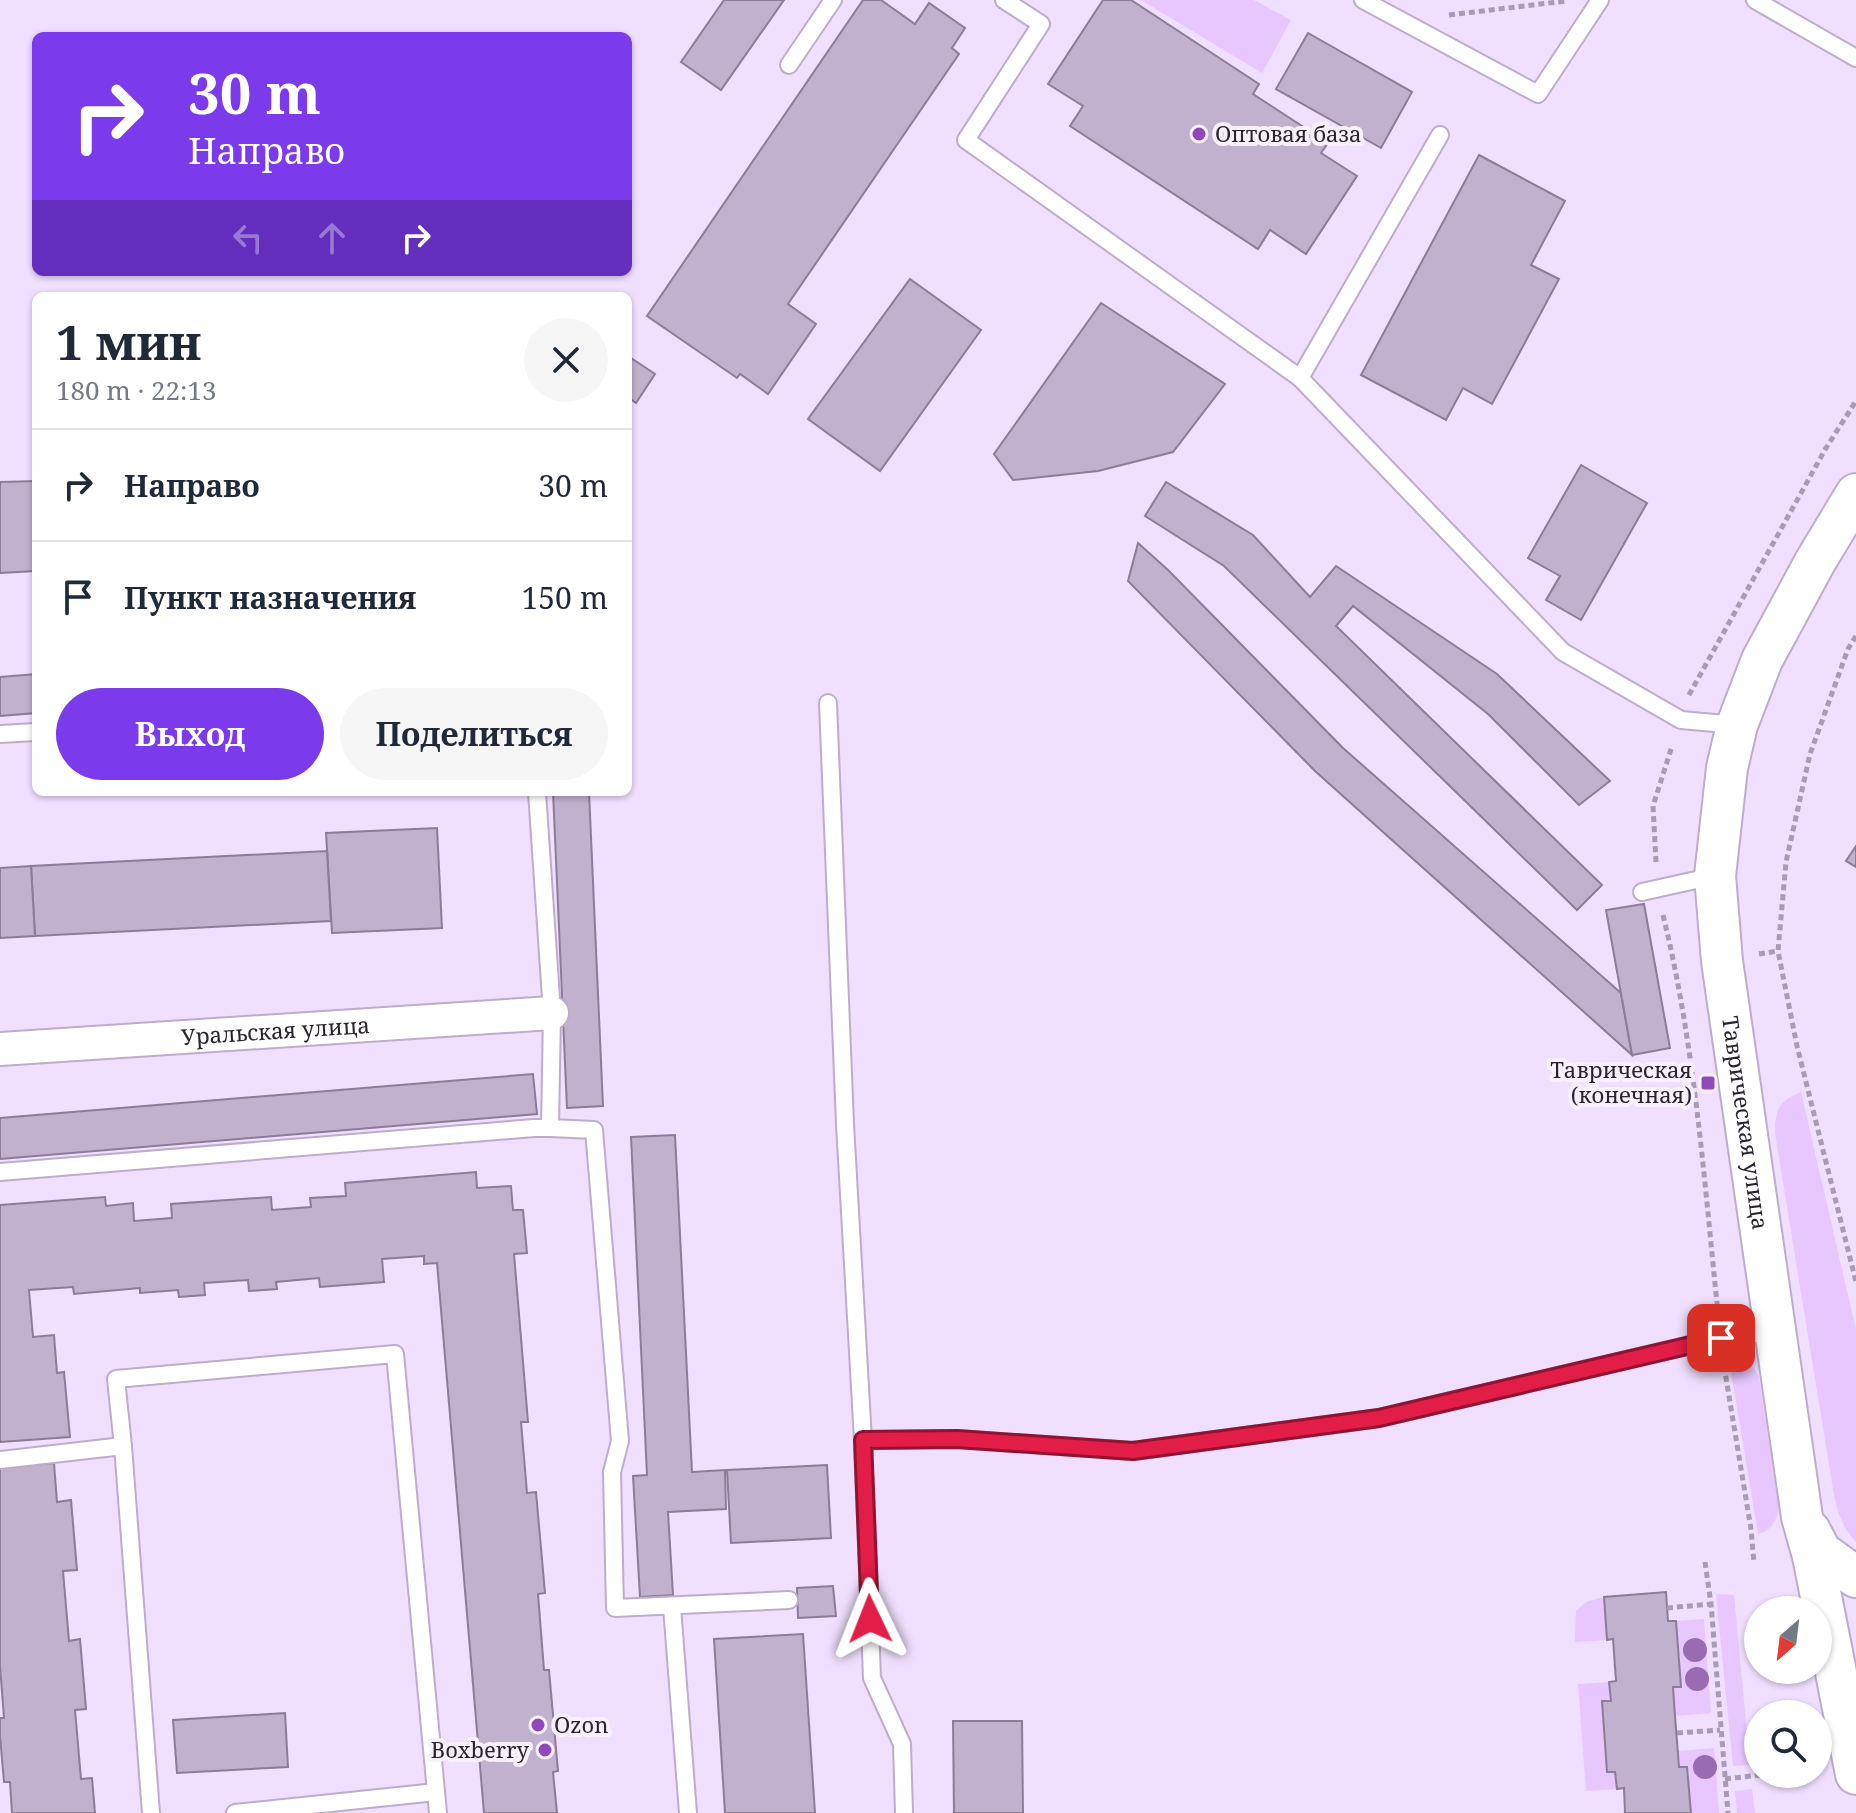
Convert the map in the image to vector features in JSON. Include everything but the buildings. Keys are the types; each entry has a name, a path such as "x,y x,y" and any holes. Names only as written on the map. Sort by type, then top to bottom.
{"street":[{"name":"Таврическая улица","path":"1856,494 1762,660 1737,725 1727,768 1715,876 1722,961 1802,1517 1813,1556 1856,1774"},
{"name":"Уральская улица","path":"0,1049 552,1013"},
{"path":"1802,1517 1821,1552 1856,1577"}],"lane":[{"path":"789,65 833,0"},
{"path":"1004,0 1041,24 966,140 1300,378 1563,652 1681,720 1737,725"},
{"path":"1363,0 1538,94 1600,0"},
{"path":"1755,0 1856,58"},
{"path":"1300,378 1440,135"},
{"path":"828,703 872,1678 902,1744 904,1813"},
{"path":"0,734 32,732"},
{"path":"537,796 552,1013 550,1128"},
{"path":"1642,892 1715,876"},
{"path":"0,1172 519,1129 594,1130 620,1441 612,1472 615,1608 789,1600"},
{"path":"863,1440 957,1439 1133,1451 1379,1418 1711,1340 1775,1331"},
{"path":"151,1813 116,1379 395,1354 438,1813"},
{"path":"0,1460 123,1446"},
{"path":"672,1607 688,1813"},
{"path":"235,1813 436,1792"}],"path":[{"path":"1434,16 1573,0"},
{"path":"1856,636 1848,649 1810,754 1786,862 1778,951 1797,1046 1856,1282"},
{"path":"1705,1562 1728,1813"},
{"path":"1667,1608 1711,1604"},
{"path":"1677,1733 1720,1730"},
{"path":"1725,1779 1744,1777"}],"shaded area":[{"path":"1141,0 1254,0 1291,20 1262,73"},
{"path":"1801,1092 1856,1330 1856,1542 1840,1517 1833,1489 1775,1133 1780,1107"},
{"path":"1738,1359 1751,1366 1759,1377 1779,1509 1772,1525 1758,1534 1729,1360"},
{"path":"1716,1594 1734,1595 1744,1701 1744,1765 1733,1766"},
{"path":"1604,1597 1607,1640 1575,1642 1576,1611 1586,1602"},
{"path":"1704,1619 1711,1713 1675,1716 1673,1687 1681,1686 1676,1621"},
{"path":"1609,1682 1611,1701 1602,1702 1607,1772 1615,1772 1617,1789 1586,1791 1578,1684"},
{"path":"1714,1748 1719,1813 1691,1813 1687,1767 1679,1767 1678,1751"},
{"path":"1752,1789 1755,1813 1737,1813 1735,1791"}],"place":[{"name":"Оптовая база","path":"1199,134"},
{"name":"Таврическая (конечная)","path":"1708,1083"},
{"name":"Ozon","path":"538,1725"},
{"name":"Boxberry","path":"545,1750"}],"route":[{"path":"870,1619 863,1440 957,1439 1133,1451 1379,1418 1721,1338"}]}
